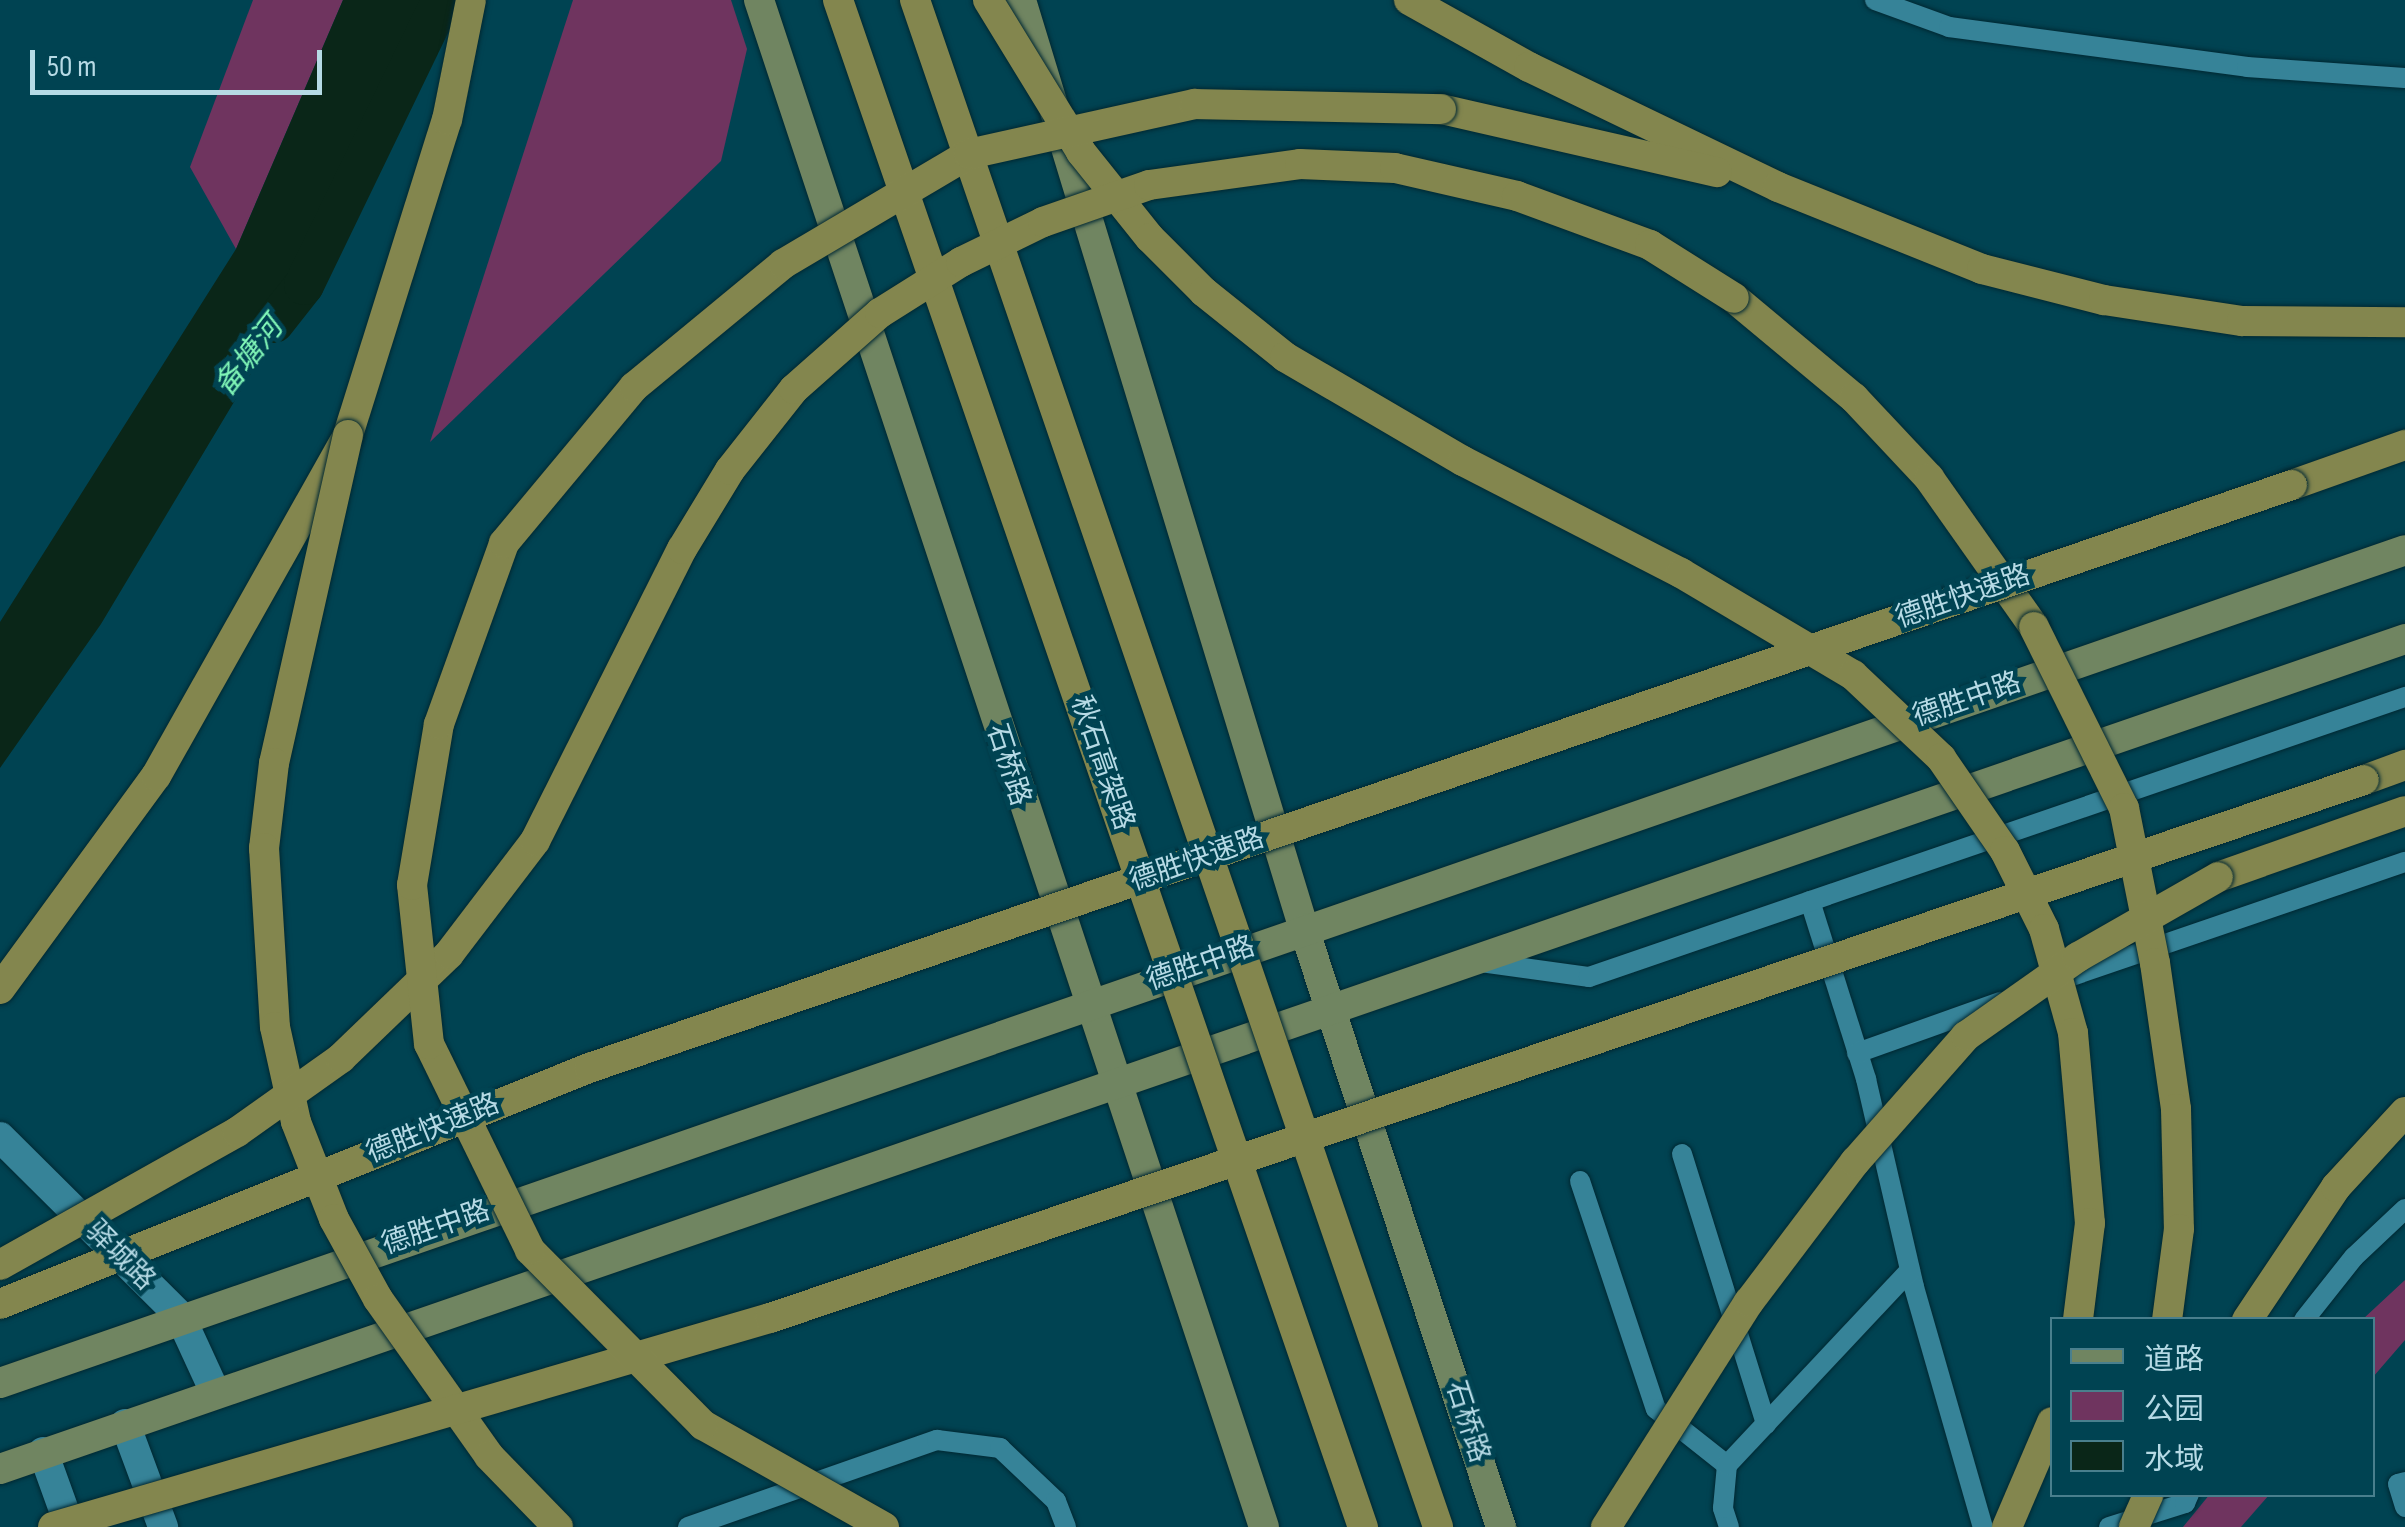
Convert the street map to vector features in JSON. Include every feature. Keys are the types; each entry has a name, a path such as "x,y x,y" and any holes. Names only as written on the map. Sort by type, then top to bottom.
{"highway":[{"path":"471,0 447,120 348,435 272,780 264,922 275,1028 296,1122 334,1219 378,1299 489,1456 558,1527"},
{"name":"秋石高架路","path":"838,0 1363,1527"},
{"path":"915,0 1438,1527"},
{"path":"988,0 1104,181 1204,292 1258,336 1369,410 1681,573 1852,675 1941,758 2006,851 2044,929 2073,1033 2090,1223 2078,1317"},
{"path":"1409,0 1529,67 1778,187 1982,269 2104,300 2242,320 2405,322"},
{"path":"884,1527 703,1425 530,1250 429,1044 412,885 439,724 504,542 634,387 784,264 969,154 1195,104 1442,109 1778,187"},
{"path":"0,1265 237,1132 341,1058 449,954 535,840 682,549 730,470 794,390 880,312 1043,222 1149,185 1300,164 1395,168 1465,184 1650,245 1734,298 1796,348 1930,478 2034,628 2124,808 2176,1109 2179,1229 2167,1317"},
{"path":"0,989 156,776 348,435"},
{"name":"德胜快速路","path":"0,1304 589,1068 2405,444"},
{"path":"53,1527 770,1318 2405,766"},
{"path":"1606,1527 1749,1302 1855,1162 1966,1036 2078,957 2218,877 2405,810"},
{"path":"2248,1317 2336,1187 2405,1112"},
{"path":"2006,1527 2050,1427"},
{"path":"2121,1527 2127,1497"},
{"path":"2134,1527 2148,1497"}],"main road":[{"name":"石桥路","path":"760,0 1113,1086 1264,1527"},
{"name":"石桥路","path":"1021,0 1304,929 1502,1527"},
{"name":"德胜中路","path":"0,1383 180,1316 2405,550"},
{"path":"0,1468 2405,639"}],"street":[{"name":"驿城路","path":"0,1137 180,1316 215,1392"},
{"path":"125,1424 163,1527"},
{"path":"43,1452 70,1527"}],"lane":[{"path":"1876,0 1967,30 2247,68 2405,78"},
{"path":"1475,962 1589,978 2405,697"},
{"path":"1858,1053 2405,862"},
{"path":"1810,901 1858,1053 1910,1270 1982,1527"},
{"path":"1682,1154 1766,1424"},
{"path":"1580,1181 1656,1409 1727,1466"},
{"path":"2306,1317 2354,1257 2405,1209"},
{"path":"1729,1527 1723,1508 1727,1466 1910,1270"},
{"path":"688,1527 937,1440 1000,1448 1056,1501 1066,1527"},
{"path":"2405,1482 2398,1484 2405,1507"},
{"path":"2110,1527 2185,1503 2188,1497"}],"green space":[{"path":"253,0 343,0 236,249 190,167"},
{"path":"573,0 731,0 747,49 721,161 430,442"},
{"path":"2405,1280 2405,1340 2375,1375 2375,1317 2365,1317"},
{"path":"2208,1497 2267,1497 2241,1527 2183,1527"}],"water":[{"path":"343,0 442,0 304,285 101,624 0,768 0,622 236,249"}],"waterway":[{"name":"备塘河","path":"274,323 304,285 442,0"}]}
